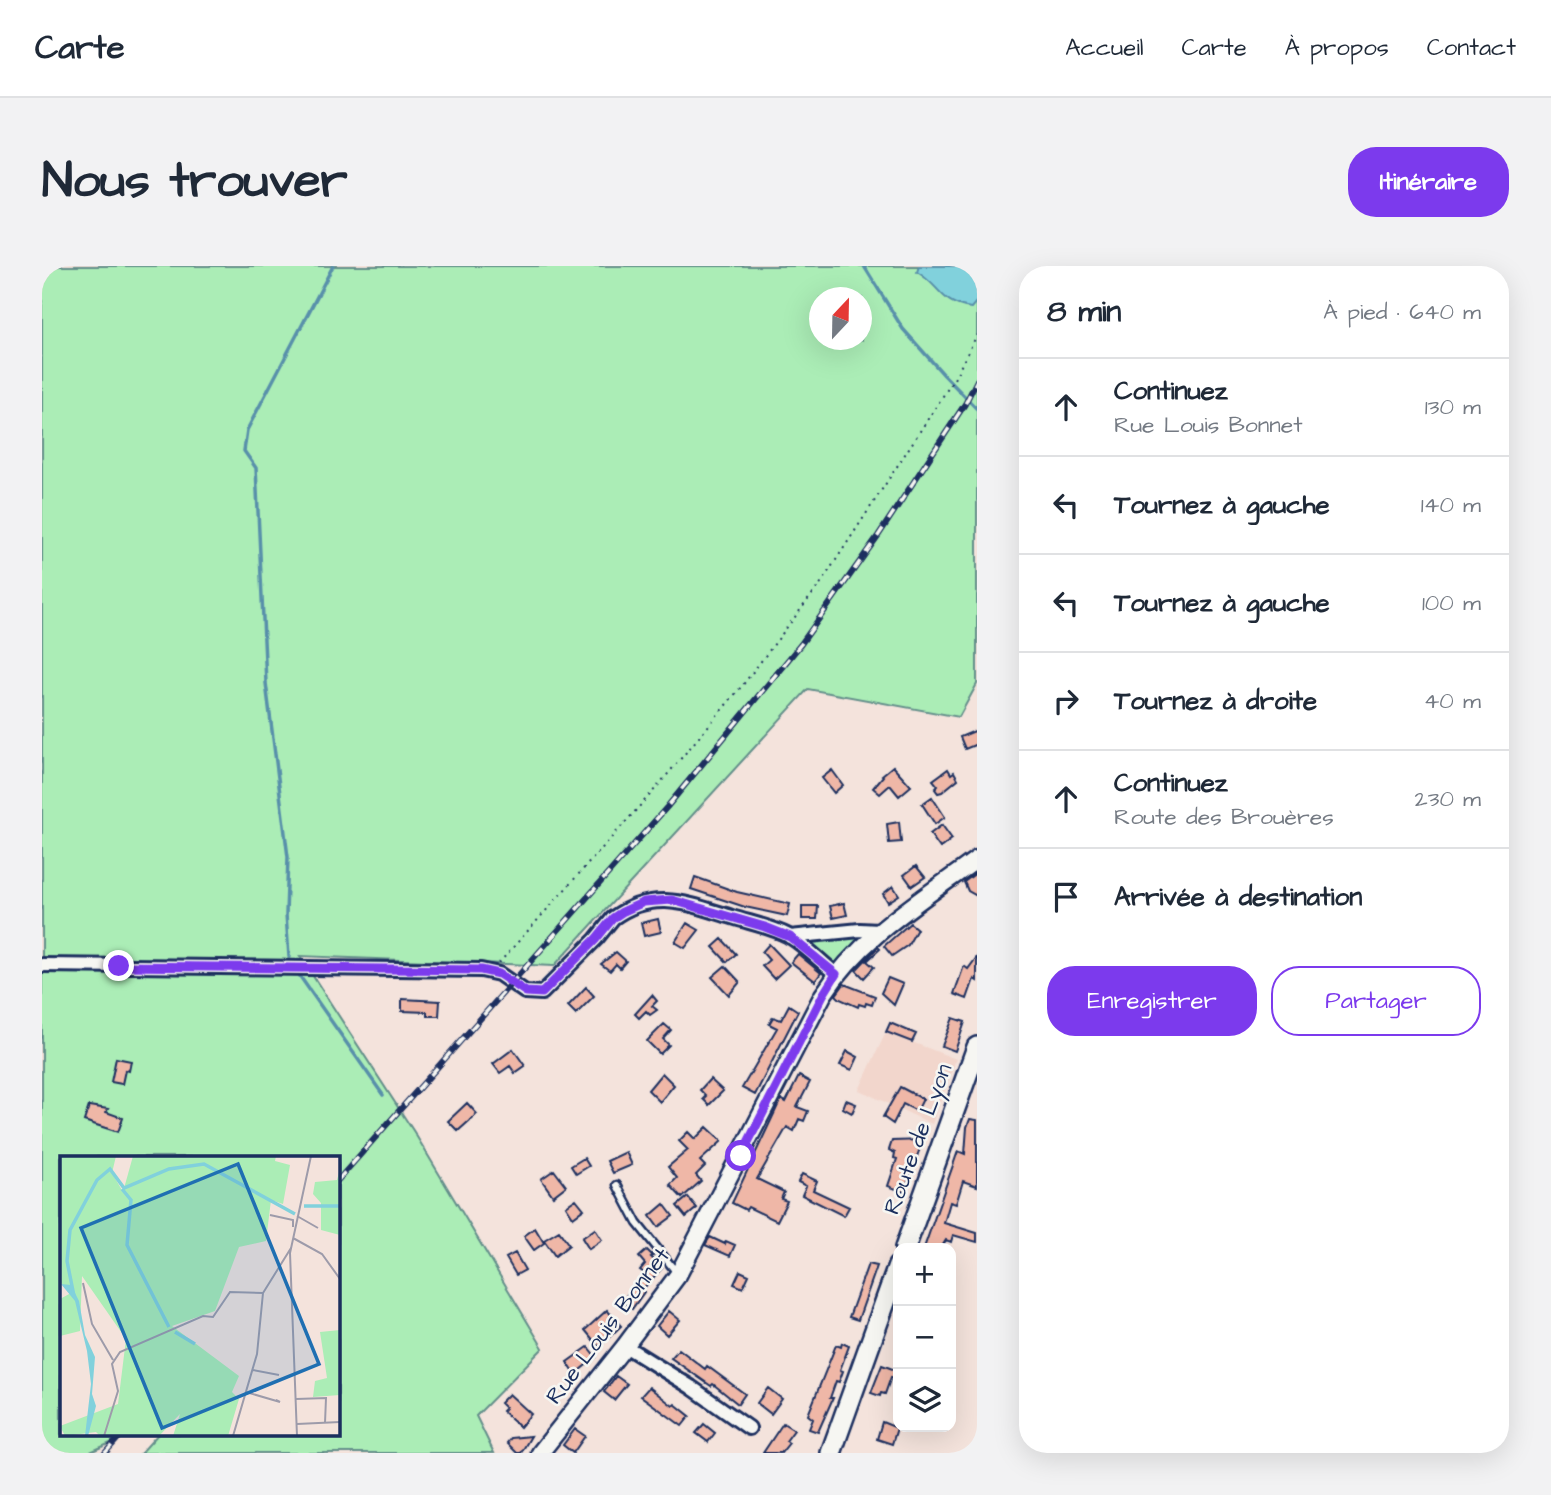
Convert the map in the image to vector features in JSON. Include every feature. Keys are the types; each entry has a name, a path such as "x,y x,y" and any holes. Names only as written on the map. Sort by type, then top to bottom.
{"main road":[{"name":"Route de Lyon","path":"907,1243 977,1047"},
{"path":"831,1453 893,1280"}],"street":[{"name":"Rue Louis Bonnet","path":"547,1451 678,1275 836,974 879,931 977,859"},
{"path":"42,965 486,971 499,974 526,992 542,993 613,918 644,902 672,900 790,937 836,974"},
{"path":"790,937 860,930 879,931"},
{"path":"625,1346 750,1428"}],"lane":[{"path":"617,1185 637,1223 678,1275"}],"path":[{"path":"486,971 536,925 742,686 821,583 954,379 977,335"}],"shaded area":[{"path":"886,1032 956,1059 932,1124 859,1090"}],"green space":[{"path":"42,266 977,266 977,684 959,717 808,689 554,966 300,956 414,1132 543,1348 476,1416 494,1453 141,1453 156,1436 340,1436 340,1156 60,1156 60,1436 126,1436 88,1453 42,1453"},
{"path":"862,938 835,965 809,946 811,940"}],"water":[{"path":"919,266 977,266 977,301 971,308 953,303 917,272"}],"building":[{"path":"977,730 977,744 965,749 960,737"},
{"path":"893,766 911,786 899,796 890,785 880,794 873,788"},
{"path":"948,769 951,774 954,772 958,779 938,793 935,789 938,786 933,780"},
{"path":"832,770 843,785 834,793 822,778"},
{"path":"932,797 945,817 935,824 922,804"},
{"path":"899,822 901,842 889,843 887,824"},
{"path":"942,825 952,839 940,848 930,834"},
{"path":"916,866 925,877 912,886 904,875"},
{"path":"976,873 977,896 968,891 964,882"},
{"path":"695,877 737,892 790,904 787,916 745,907 691,889"},
{"path":"893,886 899,895 888,902 883,894"},
{"path":"844,903 847,915 833,918 830,906"},
{"path":"802,906 818,906 817,919 802,919"},
{"path":"658,919 661,932 644,936 641,923"},
{"path":"687,923 699,930 685,948 675,942"},
{"path":"910,923 917,929 908,945 892,956 884,946"},
{"path":"722,939 736,954 727,962 713,947"},
{"path":"769,944 789,965 774,979 762,966 769,960 762,952"},
{"path":"878,947 880,949 867,961 874,967 864,978 856,970"},
{"path":"616,952 626,961 620,968 616,964 610,971 601,964"},
{"path":"798,954 821,973 815,981 791,962"},
{"path":"977,957 977,981 974,979 967,999 954,994 964,966 968,969"},
{"path":"725,966 740,982 729,995 712,977"},
{"path":"888,978 903,984 894,1005 881,993"},
{"path":"844,984 875,996 872,1005 859,1004 858,1007 840,999 836,995"},
{"path":"586,987 594,996 576,1014 568,1006"},
{"path":"652,995 657,1001 652,1006 657,1010 650,1015 646,1011 639,1018 635,1014"},
{"path":"402,999 440,1001 439,1016 427,1016 427,1012 402,1011"},
{"path":"789,1005 798,1011 755,1095 742,1088 777,1028 769,1024 773,1017 781,1020"},
{"path":"953,1018 965,1022 955,1051 942,1046"},
{"path":"890,1023 916,1034 912,1042 886,1032"},
{"path":"664,1024 671,1030 663,1039 669,1045 660,1054 647,1041"},
{"path":"513,1049 525,1066 515,1073 510,1066 500,1073 493,1064"},
{"path":"847,1051 858,1057 852,1070 840,1065"},
{"path":"116,1058 131,1061 129,1071 125,1070 122,1084 111,1082"},
{"path":"662,1073 674,1085 660,1102 648,1090"},
{"path":"799,1076 810,1082 797,1107 808,1111 804,1121 799,1119 794,1131 787,1127 757,1179 784,1192 781,1199 787,1201 777,1221 748,1207 746,1210 732,1203 781,1099 786,1102"},
{"path":"710,1079 723,1091 709,1105 700,1090"},
{"path":"900,1087 923,1099 917,1111 903,1104 893,1124 883,1117"},
{"path":"846,1100 856,1104 852,1113 843,1108"},
{"path":"467,1103 477,1114 458,1131 448,1121"},
{"path":"89,1106 108,1109 106,1112 123,1118 118,1132 84,1121"},
{"path":"970,1119 977,1120 977,1186 963,1181 956,1204 950,1202 944,1223 977,1233 977,1242 953,1235 951,1242 946,1240 944,1243 926,1243 958,1151 965,1154"},
{"path":"707,1127 722,1141 700,1161 705,1166 696,1175 701,1181 682,1198 670,1185 677,1178 668,1167 688,1150 679,1141 688,1132 695,1139"},
{"path":"923,1140 904,1192 888,1186 897,1159 894,1158 895,1153 889,1150 892,1141"},
{"path":"626,1152 632,1165 613,1173 607,1161"},
{"path":"584,1158 589,1166 576,1174 571,1166"},
{"path":"554,1170 566,1186 553,1196 541,1179"},
{"path":"802,1174 817,1181 813,1190 849,1207 844,1216 802,1195 806,1186 798,1182"},
{"path":"688,1197 697,1208 686,1217 677,1206"},
{"path":"576,1199 584,1209 573,1217 566,1206"},
{"path":"664,1204 673,1216 658,1227 650,1216"},
{"path":"535,1228 544,1243 534,1250 524,1236"},
{"path":"595,1229 602,1240 589,1249 582,1238"},
{"path":"559,1231 569,1245 555,1256 544,1240"},
{"path":"710,1237 735,1245 730,1256 705,1245"},
{"path":"647,1250 662,1268 642,1290 644,1292 632,1309 622,1301 644,1273 640,1270 645,1264 639,1257"},
{"path":"515,1253 525,1270 516,1275 506,1258"},
{"path":"868,1264 877,1266 858,1320 849,1317"},
{"path":"740,1271 749,1275 743,1288 734,1284"},
{"path":"607,1310 621,1326 599,1347 585,1330"},
{"path":"669,1311 680,1320 667,1335 657,1326"},
{"path":"842,1343 849,1346 840,1370 843,1371 839,1382 836,1381 830,1398 833,1398 818,1432 809,1429 813,1419 808,1415 836,1345 841,1347"},
{"path":"588,1347 596,1357 575,1374 567,1362"},
{"path":"679,1349 745,1394 738,1404 713,1384 711,1386 671,1358"},
{"path":"882,1365 893,1369 893,1378 885,1394 881,1393 880,1396 871,1393"},
{"path":"616,1376 627,1384 614,1400 604,1392"},
{"path":"649,1387 690,1416 682,1426 641,1396"},
{"path":"768,1388 782,1399 771,1414 757,1403"},
{"path":"509,1394 531,1414 520,1427 502,1411 505,1408 500,1403"},
{"path":"882,1422 893,1426 893,1432 896,1432 892,1444 877,1439"},
{"path":"783,1423 794,1430 786,1441 789,1443 781,1453 763,1453"},
{"path":"704,1424 715,1433 708,1442 696,1433"},
{"path":"575,1429 585,1436 573,1453 563,1445"},
{"path":"531,1436 521,1453 517,1453 507,1443 511,1438"}],"waterway":[{"path":"289,957 286,914 288,857 266,683 256,468 244,451 247,430 333,266"},
{"path":"864,266 903,329 977,409"},
{"path":"299,975 383,1095"}],"railway":[{"path":"340,1178 667,807 801,644 878,536 965,404 977,380"},
{"path":"105,1453 120,1436"}],"route":[{"path":"119,966 481,970 499,974 533,994 542,993 613,918 644,902 672,900 765,927 790,937 836,974 741,1156"}]}
